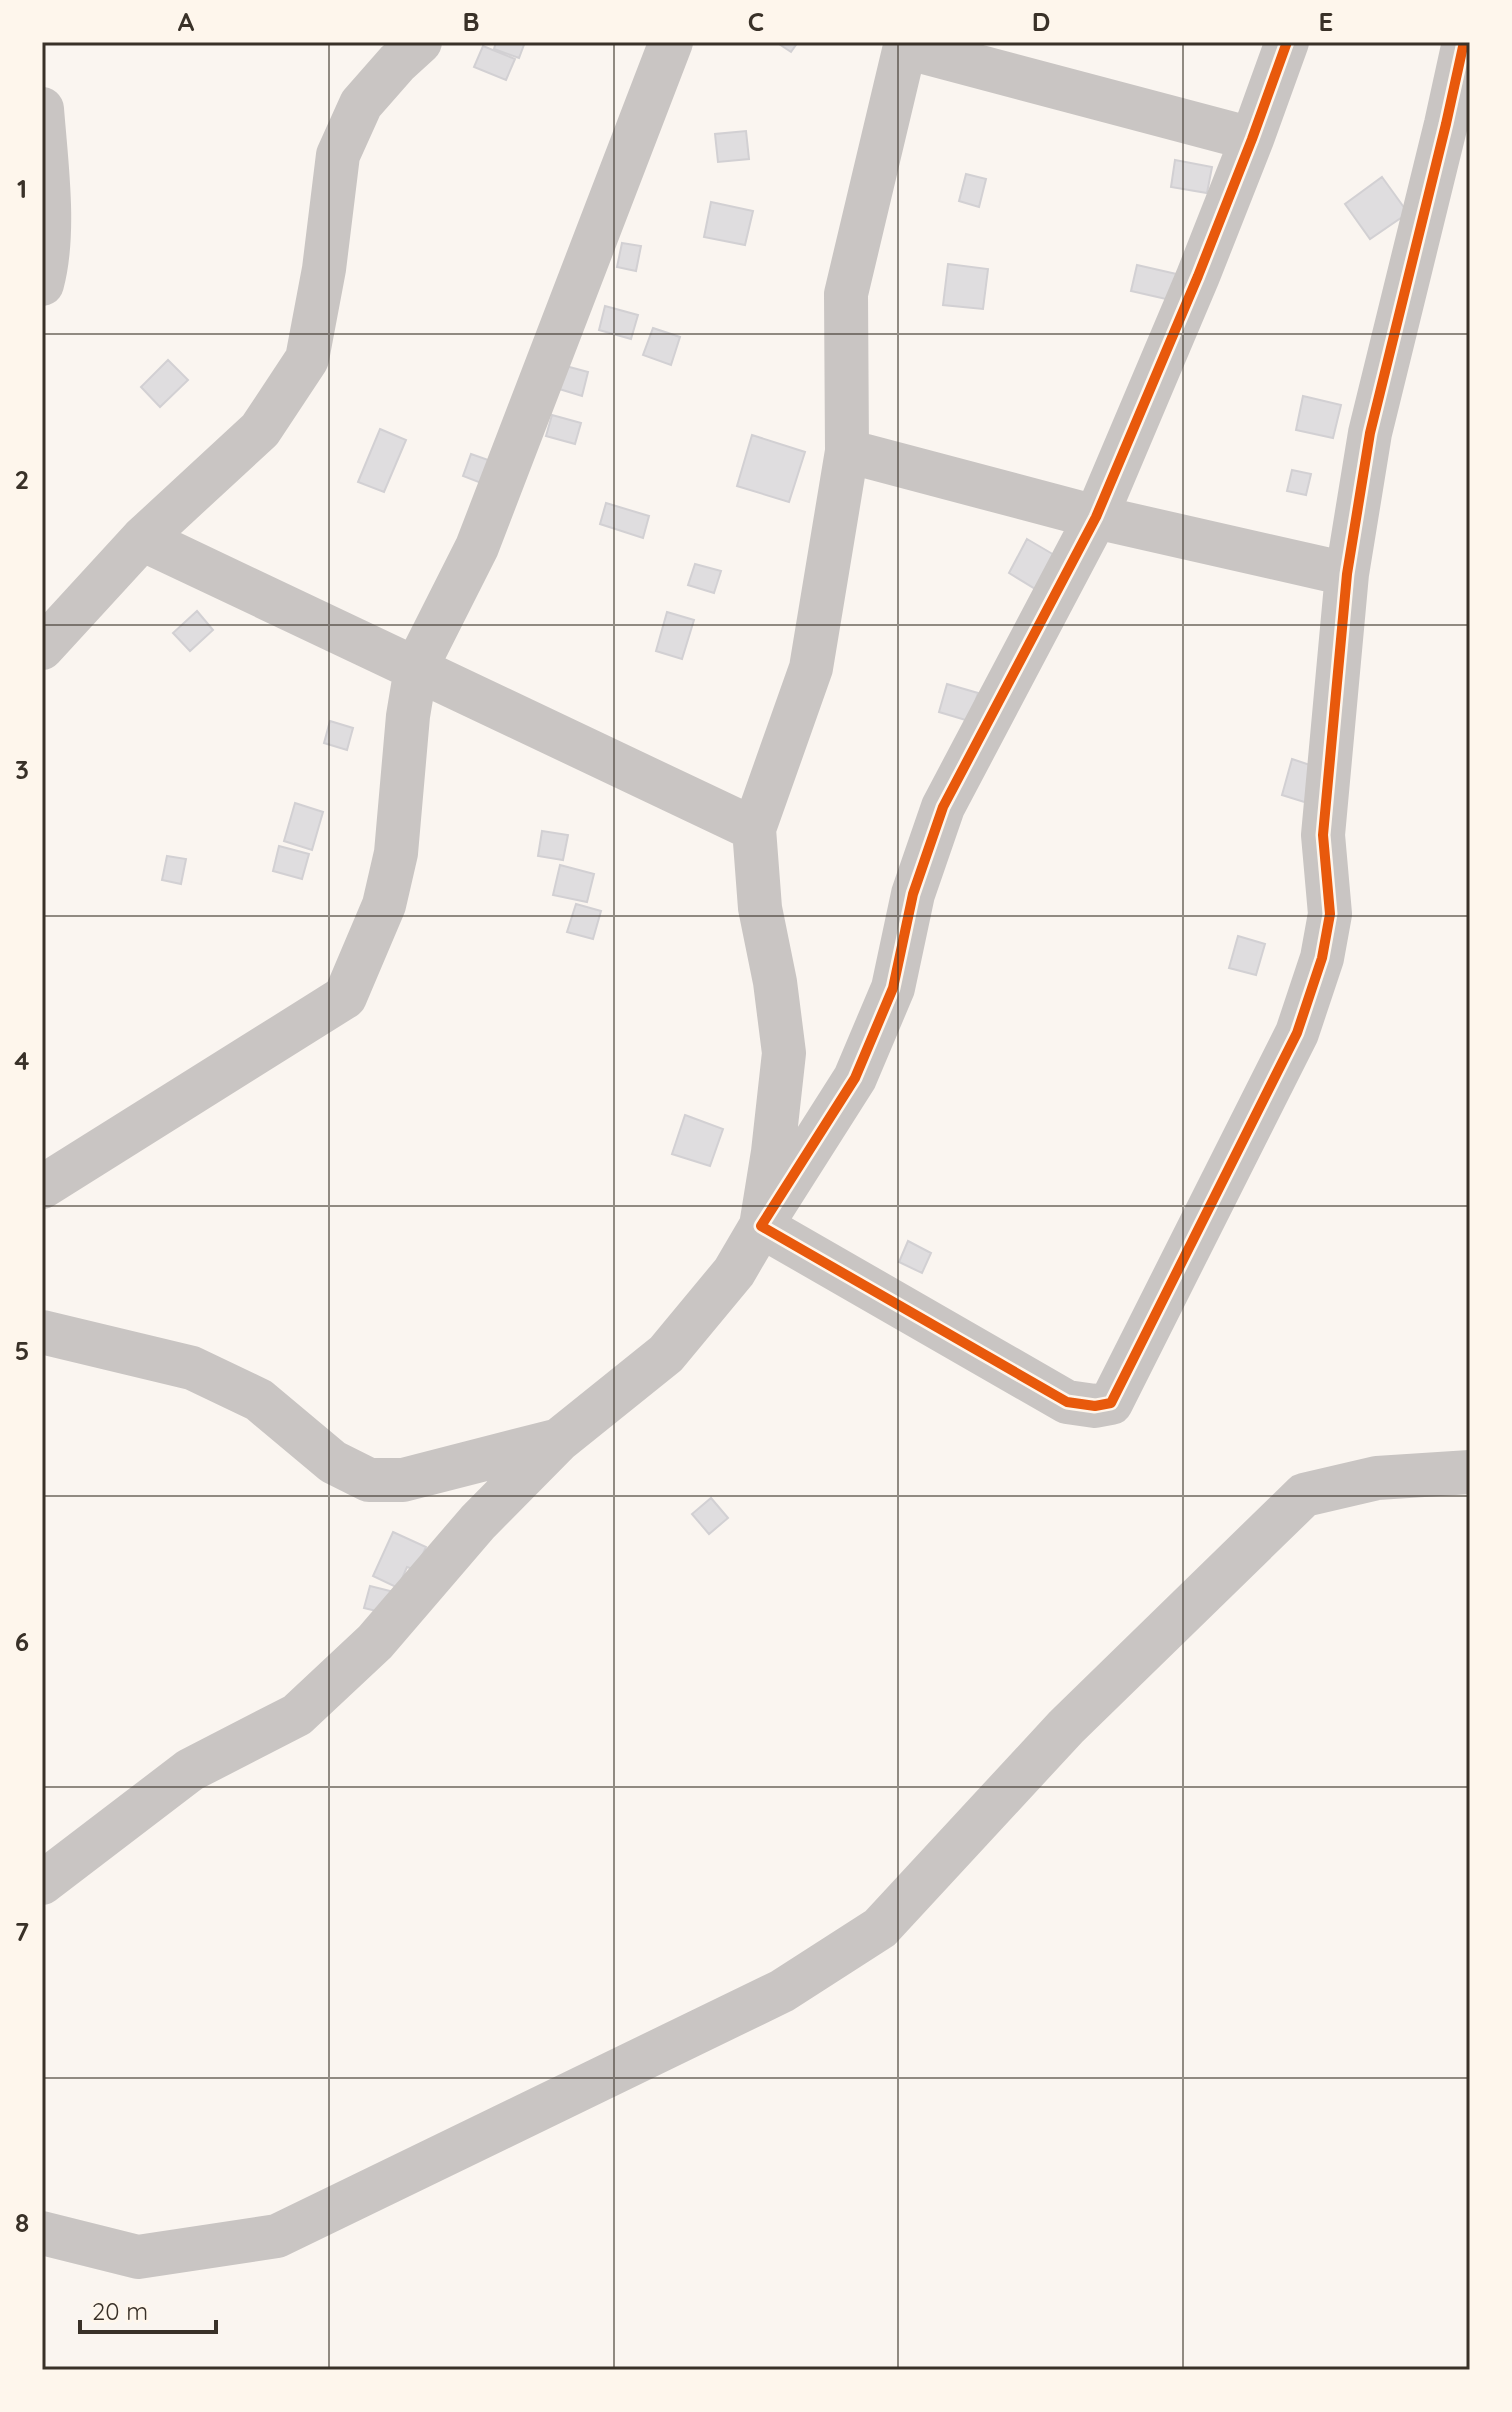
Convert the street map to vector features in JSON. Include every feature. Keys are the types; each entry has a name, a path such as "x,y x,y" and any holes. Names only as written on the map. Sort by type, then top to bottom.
{"street":[{"path":"42,648 142,539 260,430 307,359 324,269 338,155 361,104 420,42"},
{"path":"42,1187 345,997 384,905 393,866 408,716 416,668 477,547 671,42"},
{"path":"42,1883 190,1770 297,1715 375,1642 478,1522 559,1440 666,1354 734,1272 855,1078 893,988 913,894 943,807 1096,517 1198,276 1287,42"},
{"path":"761,1226 1067,1402 1095,1406 1111,1403 1297,1033 1322,958 1330,914 1323,835 1347,574 1370,433 1464,42"},
{"path":"761,1226 784,1053 775,982 760,908 754,829 811,668 847,451 846,294 905,44 1252,139"},
{"path":"42,109 48,262 42,284"},
{"path":"847,451 1096,517 1347,574"},
{"path":"142,539 754,829"},
{"path":"51,1342 192,1368 259,1400 333,1462 369,1480 403,1480 559,1440"},
{"path":"42,2233 138,2257 277,2236 782,1991 880,1928 1066,1727 1304,1495 1377,1478 1470,1472"}],"building":[{"path":"496,42 525,42 519,58 494,49"},
{"path":"776,42 798,42 791,52"},
{"path":"483,46 515,59 506,80 474,67"},
{"path":"746,131 749,159 718,162 715,134"},
{"path":"1175,160 1212,167 1207,193 1171,187"},
{"path":"966,174 986,179 979,207 959,201"},
{"path":"1382,177 1408,213 1370,239 1345,204"},
{"path":"711,202 753,211 745,245 704,237"},
{"path":"622,243 641,246 636,271 617,267"},
{"path":"948,264 988,269 983,309 943,305"},
{"path":"1137,265 1181,275 1175,301 1131,291"},
{"path":"605,306 638,315 631,339 599,330"},
{"path":"653,328 680,337 671,365 643,355"},
{"path":"168,360 188,380 160,407 141,387"},
{"path":"562,365 588,372 582,396 556,388"},
{"path":"1303,396 1341,405 1333,438 1296,430"},
{"path":"552,415 581,423 575,444 546,436"},
{"path":"380,429 406,440 384,492 358,482"},
{"path":"752,435 805,452 789,502 737,486"},
{"path":"471,454 497,463 489,486 463,476"},
{"path":"1292,470 1311,474 1306,495 1287,491"},
{"path":"606,503 649,516 643,538 600,524"},
{"path":"1027,539 1056,556 1037,590 1009,573"},
{"path":"695,564 721,571 714,593 688,585"},
{"path":"197,611 213,630 190,651 173,633"},
{"path":"667,612 694,620 682,659 656,651"},
{"path":"947,684 978,693 969,721 939,712"},
{"path":"330,721 353,728 347,750 324,743"},
{"path":"1292,759 1325,770 1314,805 1282,795"},
{"path":"295,803 323,812 312,850 284,841"},
{"path":"542,831 568,835 563,860 538,856"},
{"path":"279,846 309,854 302,879 273,871"},
{"path":"167,856 186,859 181,884 162,880"},
{"path":"560,865 594,874 587,902 553,895"},
{"path":"576,904 601,911 593,939 567,932"},
{"path":"1238,936 1265,944 1256,975 1229,968"},
{"path":"685,1115 723,1129 710,1166 672,1154"},
{"path":"908,1241 931,1253 922,1273 899,1262"},
{"path":"711,1498 728,1518 709,1534 692,1514"},
{"path":"393,1532 426,1547 416,1570 407,1567 398,1588 373,1576"},
{"path":"370,1586 398,1593 393,1615 364,1608"}],"cycle path":[{"path":"1287,42 1198,276 1096,517 943,807 913,894 893,988 855,1078 761,1226 1067,1402 1095,1406 1111,1403 1297,1033 1322,958 1330,914 1323,835 1347,574 1370,433 1464,42"}]}
